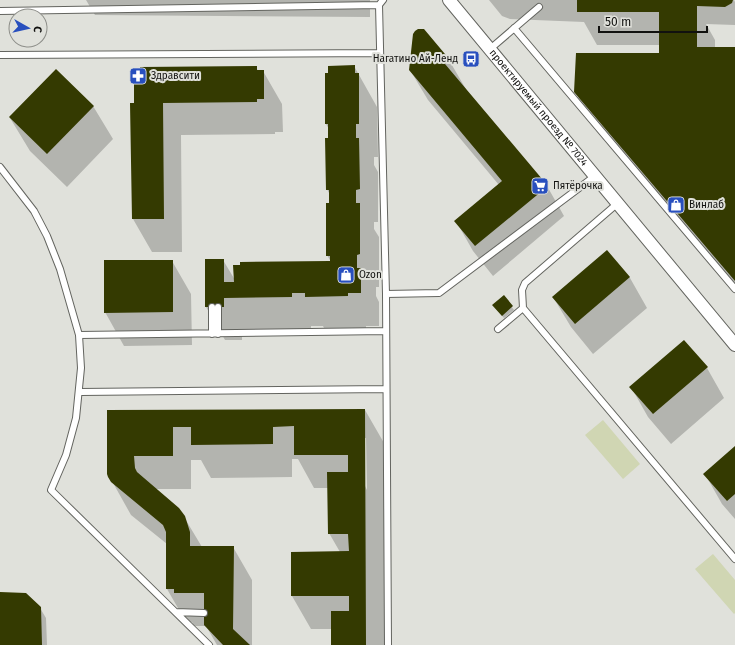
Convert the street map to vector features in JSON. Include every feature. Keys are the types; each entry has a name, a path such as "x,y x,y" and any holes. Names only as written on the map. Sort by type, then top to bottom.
{"street":[{"name":"проектируемый проезд № 7024","path":"449,0 735,345"}],"lane":[{"path":"0,11 381,3 380,53 386,294 388,645"},
{"path":"490,49 539,7"},
{"path":"514,28 735,289"},
{"path":"0,55 380,53"},
{"path":"0,167 34,211 47,236 60,269 80,335 80,392 76,418 66,455 51,490 209,645"},
{"path":"386,294 439,293 595,176"},
{"path":"618,203 525,283 522,290 523,308 735,559"},
{"path":"215,307 215,334"},
{"path":"498,329 523,308"},
{"path":"80,335 386,331"},
{"path":"80,392 386,389"},
{"path":"176,612 204,613"}],"green space":[{"path":"603,420 640,464 623,479 585,435"},
{"path":"713,554 735,580 734,614 695,569"}],"building":[{"path":"577,0 733,0 732,3 725,7 697,6 697,47 735,47 735,281 574,92 576,53 659,53 659,12 577,12"},
{"path":"418,29 424,29 450,60 445,64 548,186 475,246 454,221 502,181 409,70 413,34"},
{"path":"355,65 355,73 359,73 359,124 356,124 356,138 359,138 360,189 356,190 356,203 360,203 360,254 357,255 357,268 361,268 361,293 348,293 348,296 305,297 305,293 292,293 292,297 224,298 224,307 205,307 205,259 224,259 224,282 234,282 233,265 240,265 240,262 330,261 330,256 326,256 326,203 329,203 329,190 326,190 325,138 328,138 328,124 325,124 325,73 328,73 328,66"},
{"path":"257,66 257,70 264,70 264,99 257,99 257,102 163,103 164,219 132,219 130,103 134,103 134,71 140,71 140,67"},
{"path":"56,69 94,106 47,154 9,117"},
{"path":"607,250 630,277 575,324 552,297"},
{"path":"104,260 173,260 173,312 104,313"},
{"path":"504,295 513,306 502,316 492,305"},
{"path":"684,340 708,367 653,414 629,387"},
{"path":"365,409 366,645 331,645 331,611 349,611 349,596 291,596 291,552 349,551 348,534 328,534 327,472 348,472 348,455 294,455 294,426 273,427 273,444 191,445 191,427 173,427 173,456 134,456 135,468 137,472 179,508 185,516 190,532 190,546 234,546 233,629 250,645 223,645 204,625 204,593 174,593 174,589 166,589 166,532 163,525 111,482 108,477 107,410"},
{"path":"735,446 735,494 727,501 703,474"},
{"path":"0,592 26,593 41,607 42,645 0,645"}],"place":[{"name":"Нагатино Ай-Ленд","path":"471,59"},
{"name":"Здравсити","path":"138,76"},
{"name":"Пятёрочка","path":"540,186"},
{"name":"Винлаб","path":"676,205"},
{"name":"Ozon","path":"346,275"}]}
